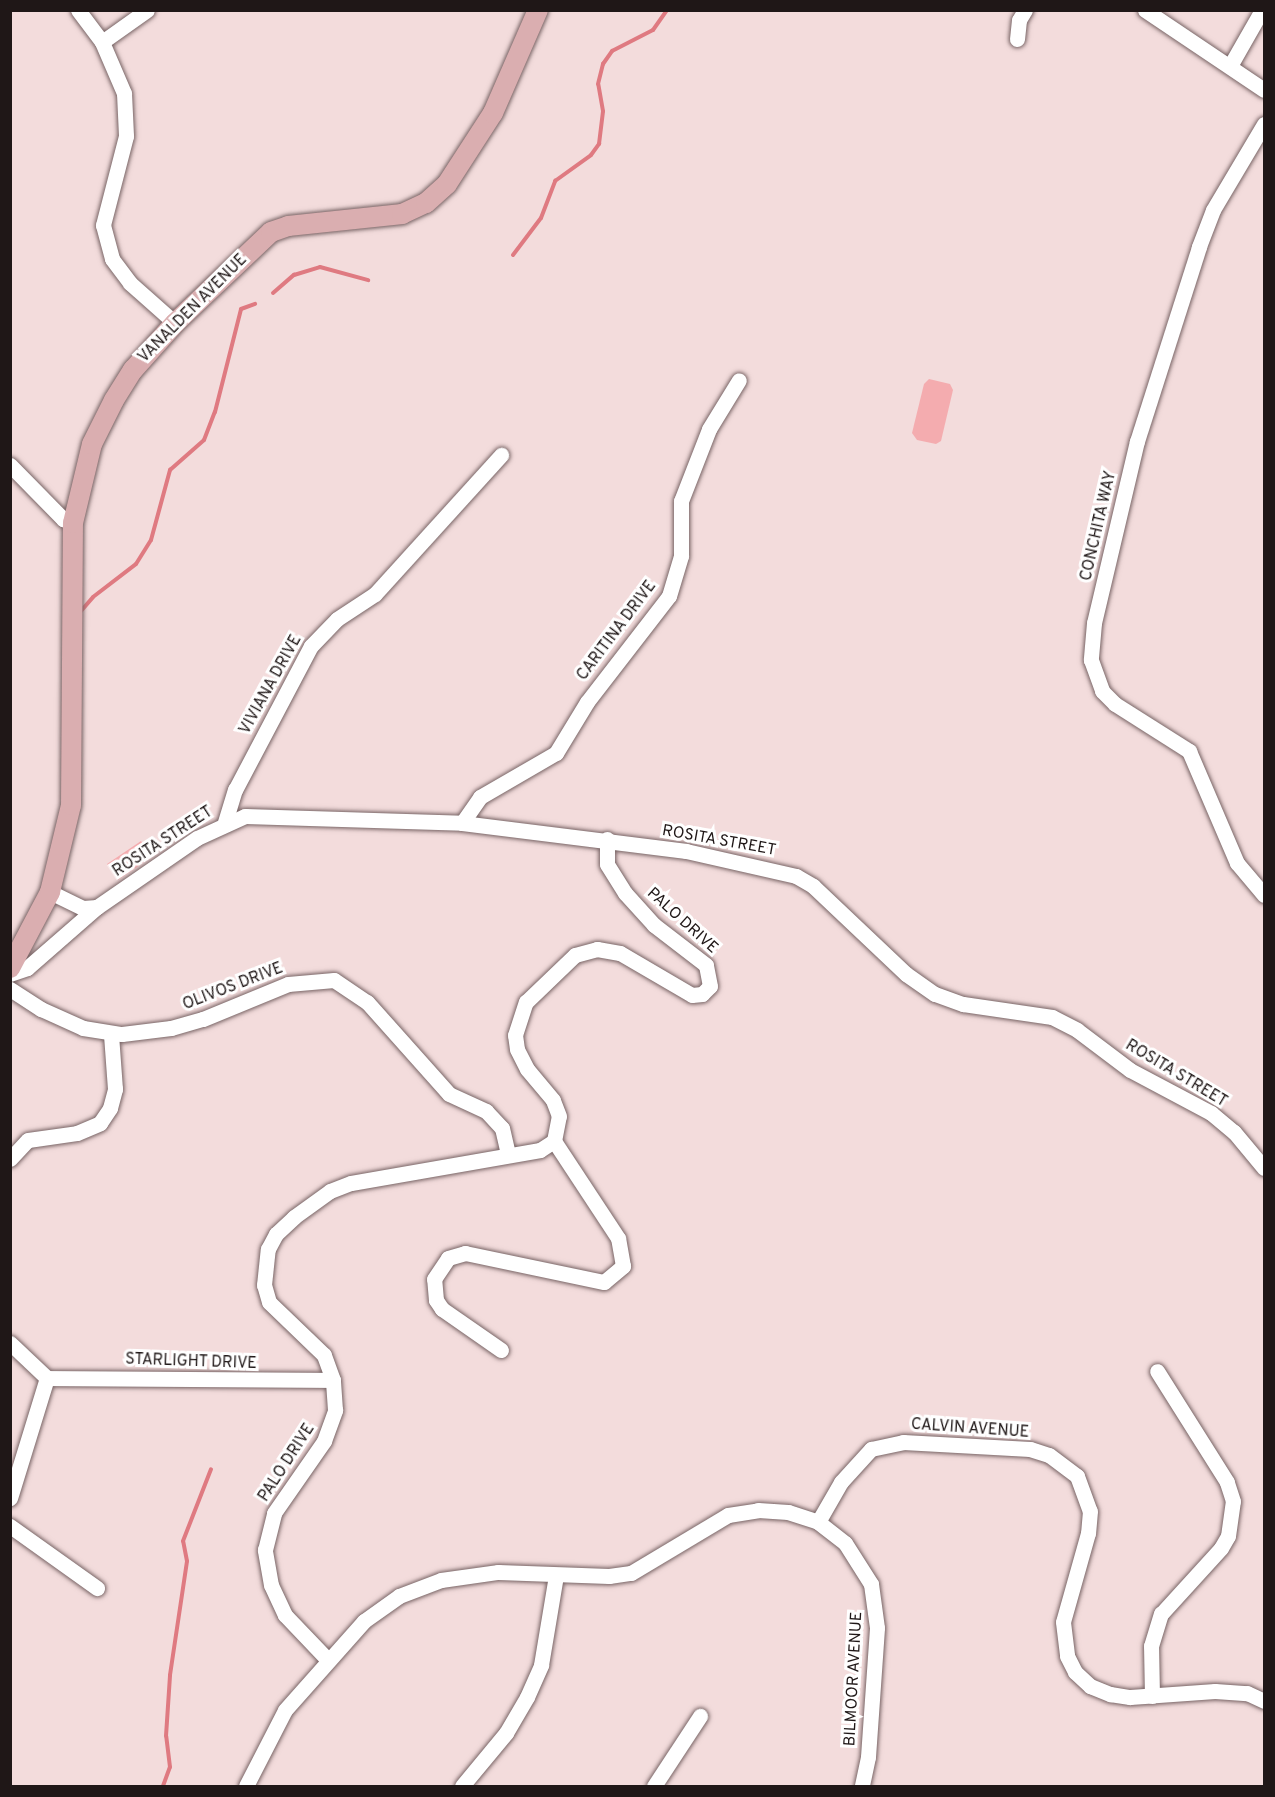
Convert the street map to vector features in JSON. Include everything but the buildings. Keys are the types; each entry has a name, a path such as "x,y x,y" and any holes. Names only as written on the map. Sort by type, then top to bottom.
{"main road":[{"name":"VANALDEN AVENUE","path":"10,968 50,892 63,847 74,769 73,523 80,480 103,421 133,370 175,323 271,232 288,226 402,214 426,203 447,184 476,144 538,10"}],"street":[{"path":"78,10 102,42 124,93 126,136 102,225 112,259 130,283 175,323"},
{"path":"102,42 147,10"},
{"path":"1017,39 1018,20 1025,10"},
{"path":"1145,10 1264,90"},
{"path":"1230,66 1262,10"},
{"name":"CONCHITA WAY","path":"1264,124 1213,210 1199,247 1137,441 1094,624 1091,660 1102,691 1115,704 1189,751 1237,863 1264,895"},
{"name":"CARITINA DRIVE","path":"462,823 480,797 556,753 587,702 669,596 681,556 681,501 712,422 739,380"},
{"name":"VIVIANA DRIVE","path":"225,822 234,790 311,646 337,619 375,594 501,455"},
{"path":"10,465 63,519 73,523"},
{"name":"ROSITA STREET","path":"10,974 27,968 97,907 225,822 245,816 462,823 607,839 686,851 796,876 813,886 906,974 935,993 963,1004 1026,1010 1077,1030 1130,1070 1211,1113 1252,1152 1264,1168"},
{"name":"PALO DRIVE","path":"327,1659 285,1615 271,1585 266,1550 274,1513 331,1426 335,1410 333,1380 324,1355 269,1302 264,1285 264,1263 276,1234 330,1191 351,1183 508,1153 540,1150 554,1141 559,1116 553,1100 527,1069 517,1049 517,1019 526,1002 575,956 597,949 620,953 692,995 702,994 710,986 706,965 654,925 625,893 607,864 607,839"},
{"path":"50,892 82,909 97,907"},
{"name":"OLIVOS DRIVE","path":"10,989 41,1009 83,1028 111,1034 171,1028 236,1008 288,984 334,980 368,1002 449,1094 486,1111 502,1128 508,1153"},
{"path":"10,1159 28,1140 77,1133 100,1123 110,1108 115,1089 111,1034"},
{"path":"501,1350 442,1309 436,1300 434,1279 448,1258 465,1253 604,1282 623,1266 618,1238 554,1141"},
{"path":"1252,1152 1264,1141"},
{"path":"10,1343 47,1378 10,1498"},
{"path":"1152,1696 1151,1646 1161,1614 1221,1548 1228,1536 1233,1501 1227,1482 1157,1371"},
{"name":"STARLIGHT DRIVE","path":"47,1378 279,1383 333,1380"},
{"name":"CALVIN AVENUE","path":"818,1522 854,1464 881,1446 910,1442 1030,1449 1049,1455 1077,1476 1090,1511 1088,1533 1063,1622 1067,1656 1075,1672 1090,1686 1110,1694 1152,1696 1215,1691 1247,1693 1264,1701"},
{"path":"246,1786 285,1710 327,1659 364,1621 399,1596 441,1580 498,1572 556,1575 631,1573 728,1515 778,1511 818,1522"},
{"name":"BILMOOR AVENUE","path":"818,1522 845,1544 859,1561 877,1606 868,1757 862,1786"},
{"path":"10,1526 97,1588"},
{"path":"462,1786 506,1733 527,1697 541,1665 556,1575"},
{"path":"654,1786 700,1716"}],"shaded area":[{"path":"929,379 950,384 953,390 941,441 936,444 917,440 912,433 924,384"},
{"path":"141,841 152,857 118,880 107,864"}],"waterway":[{"path":"513,255 541,218 555,181 591,155 599,144 603,111 598,84 603,64 612,51 653,30 667,10"},
{"path":"273,293 294,275 320,267 368,280"},
{"path":"81,611 93,597 136,564 151,540 170,470 204,440 215,412 241,309 255,304"},
{"path":"163,1786 170,1767 166,1736 170,1675 187,1561 183,1541 211,1469"}]}
